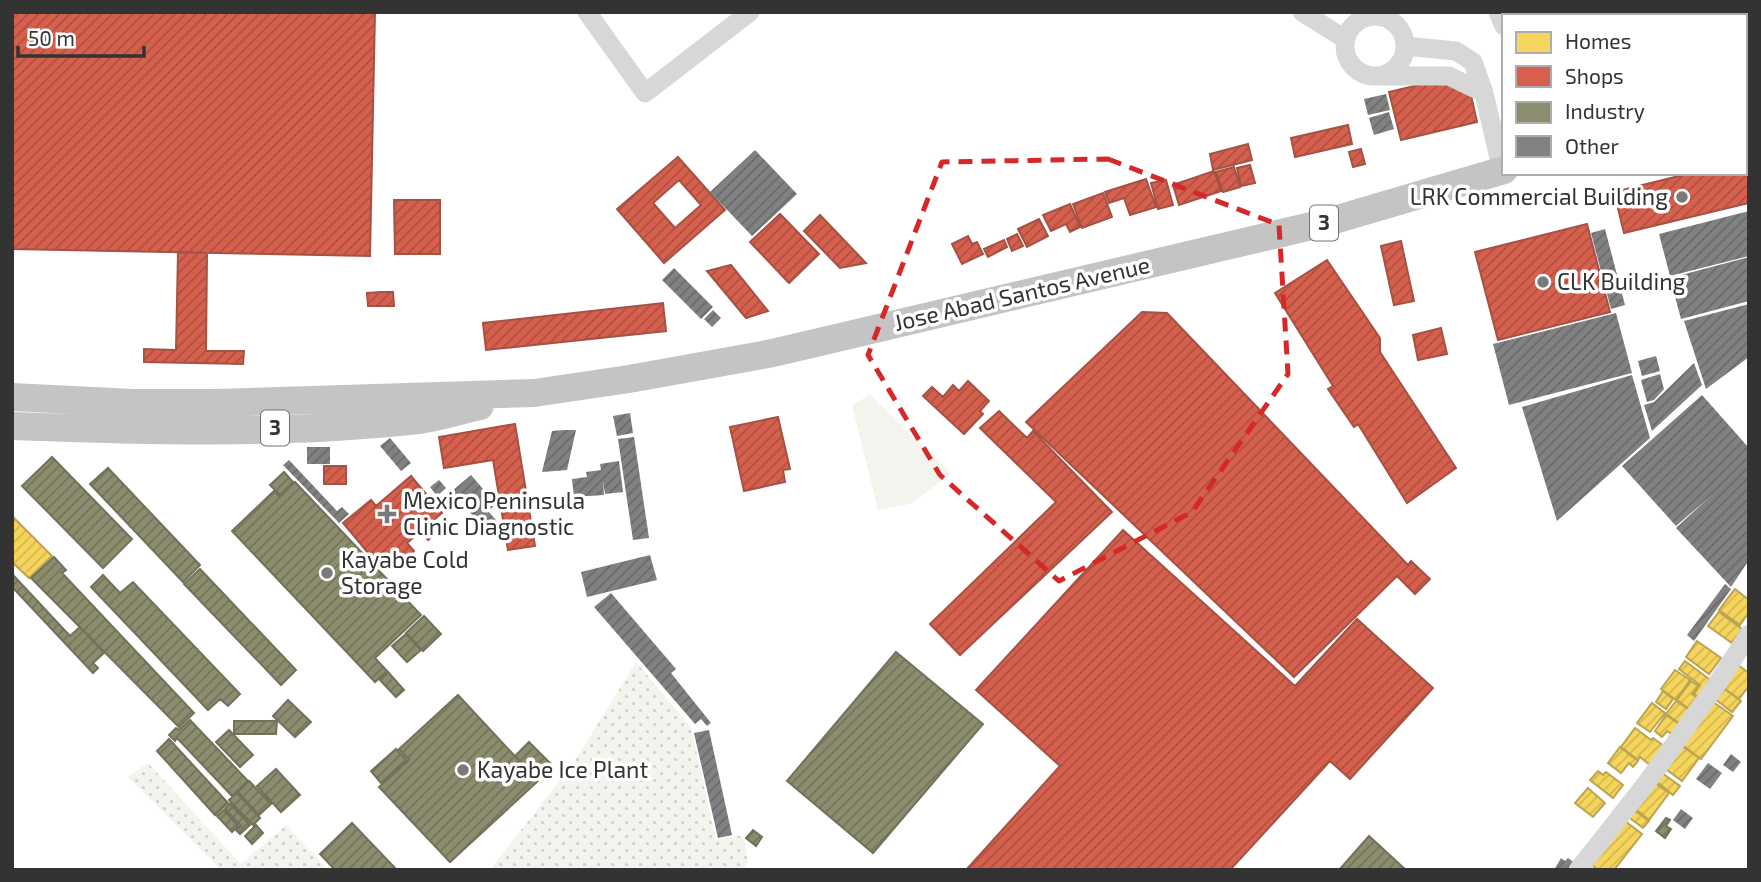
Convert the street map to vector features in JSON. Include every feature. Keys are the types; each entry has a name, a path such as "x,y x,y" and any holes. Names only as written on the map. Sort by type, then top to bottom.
{"highway":[{"name":"Jose Abad Santos Avenue","path":"12,397 133,403 215,416 420,420 534,393 582,387 806,345 1324,222 1502,170"},
{"name":"Jose Abad Santos Avenue","path":"12,426 143,430 215,416"}],"street":[{"path":"587,12 645,93 743,14"},
{"path":"1302,12 1345,39"},
{"path":"1375,75 1392,70 1399,63 1405,46 1399,29 1385,18 1353,16 1353,25 1345,39 1345,48 1351,64 1358,71 1375,75 1450,76 1484,93"},
{"path":"1405,46 1456,51 1473,62 1484,93 1502,166"},
{"path":"1577,870 1648,781 1749,634"}],"highlighted area":[{"path":"1108,159 1279,225 1288,374 1192,512 1059,581 940,475 868,355 942,162"}],"shaded area":[{"path":"870,395 951,474 910,504 878,510 852,405"},
{"path":"636,662 691,727 716,840 743,835 748,862 742,870 490,870 575,761"},
{"path":"148,763 241,864 286,825 329,870 221,870 128,777"}],"building: Homes":[{"path":"12,516 52,556 29,578 12,562"},
{"path":"1735,589 1749,600 1749,612 1740,625 1719,610"},
{"path":"1719,612 1742,629 1732,643 1708,626"},
{"path":"1697,641 1721,658 1709,674 1686,657"},
{"path":"1685,661 1709,679 1701,699 1694,694 1700,685 1679,669"},
{"path":"1734,662 1749,673 1749,686 1739,699 1718,684"},
{"path":"1675,670 1690,680 1676,700 1661,689"},
{"path":"1691,681 1698,686 1692,694 1700,700 1692,711 1677,700"},
{"path":"1719,685 1741,701 1732,712 1711,696"},
{"path":"1663,691 1673,699 1666,709 1656,702"},
{"path":"1709,699 1733,716 1701,759 1677,741"},
{"path":"1676,701 1691,711 1682,725 1666,714"},
{"path":"1652,703 1665,713 1650,732 1637,723"},
{"path":"1666,715 1682,726 1674,736 1667,731 1662,737 1655,731"},
{"path":"1635,728 1664,746 1650,765 1621,747"},
{"path":"1679,744 1699,758 1682,781 1663,767"},
{"path":"1620,747 1638,761 1633,767 1629,763 1621,773 1608,763"},
{"path":"1598,771 1603,775 1606,772 1623,785 1613,798 1590,780"},
{"path":"1662,773 1680,786 1673,795 1656,781"},
{"path":"1652,781 1669,793 1649,820 1633,807"},
{"path":"1588,788 1605,803 1593,817 1575,803"},
{"path":"1631,808 1649,821 1643,828 1626,815"},
{"path":"1621,818 1642,834 1614,870 1598,870 1587,861"}],"building: Shops":[{"path":"12,12 375,12 370,256 12,249"},
{"path":"1448,78 1469,86 1477,122 1401,140 1389,92"},
{"path":"1348,125 1352,144 1295,157 1291,138"},
{"path":"1248,144 1252,160 1213,170 1210,154"},
{"path":"1361,149 1365,164 1353,167 1349,152"},
{"path":"678,157 725,210 664,263 617,209","holes":["679,180 701,205 675,228 653,203"]},
{"name":"LRK Commercial Building","path":"1747,160 1749,203 1624,233 1614,192 1683,175 1747,175"},
{"path":"1250,165 1255,183 1241,186 1237,168"},
{"path":"1234,167 1240,187 1223,192 1216,172"},
{"path":"1214,171 1221,191 1179,205 1173,185"},
{"path":"1146,179 1156,207 1130,215 1124,198 1109,203 1105,192"},
{"path":"1166,180 1173,205 1158,209 1151,183"},
{"path":"1103,193 1112,217 1082,228 1073,204"},
{"path":"394,200 440,200 440,254 395,254"},
{"path":"1070,204 1080,227 1070,232 1066,224 1051,231 1043,215"},
{"path":"780,214 819,254 789,283 750,242"},
{"path":"820,215 866,263 840,268 804,231"},
{"path":"1039,219 1048,236 1027,247 1018,229"},
{"name":"CLK Building","path":"1587,224 1610,312 1498,340 1475,252"},
{"path":"1017,234 1023,246 1012,251 1007,239"},
{"path":"968,236 972,244 977,242 983,254 962,264 952,244"},
{"path":"1004,240 1007,247 988,257 984,249"},
{"path":"1401,241 1414,301 1394,305 1381,246"},
{"path":"178,252 207,253 206,351 244,351 243,364 144,362 144,349 176,350"},
{"path":"1327,260 1380,338 1380,352 1456,468 1407,503 1358,424 1354,427 1328,389 1333,386 1275,293"},
{"path":"731,265 768,311 746,318 707,271"},
{"path":"393,292 394,306 368,306 367,293"},
{"path":"663,303 666,331 486,350 483,323"},
{"path":"1142,312 1167,313 1408,565 1411,561 1430,579 1415,594 1397,576 1294,677 1026,422"},
{"path":"1441,328 1447,354 1418,360 1413,335"},
{"path":"968,381 989,401 980,411 983,414 964,434 923,396 932,387 943,397 953,385 959,391"},
{"path":"999,411 1027,438 1033,431 1112,512 960,655 930,624 1056,502 980,428"},
{"path":"778,417 790,469 783,470 785,482 744,491 730,427"},
{"path":"515,424 535,546 508,550 493,460 444,468 439,437"},
{"path":"324,466 346,466 346,484 324,484"},
{"path":"411,476 442,513 428,525 435,534 428,540 421,531 407,543 414,551 399,564 392,555 379,566 343,523 371,500 376,506"},
{"path":"1123,530 1295,686 1357,619 1433,688 1350,779 1330,761 1230,870 966,870 1060,766 976,690"}],"building: Industry":[{"path":"1567,12 1608,14 1568,14"},
{"path":"52,457 132,539 103,568 22,486"},
{"path":"108,468 200,565 183,582 90,484"},
{"path":"284,472 293,482 280,495 270,485"},
{"name":"Kayabe Cold Storage","path":"295,482 421,615 375,658 387,671 375,682 232,531 274,491 279,496"},
{"path":"54,557 66,570 62,573 194,713 179,727 31,578"},
{"path":"200,569 296,670 281,685 184,584"},
{"path":"103,575 120,593 133,582 240,694 228,706 220,699 208,710 91,587"},
{"path":"14,576 70,636 80,627 104,653 93,663 98,668 93,673 12,587"},
{"path":"424,616 441,634 423,651 406,633"},
{"path":"406,634 421,650 407,662 392,646"},
{"path":"896,652 983,724 873,853 787,781"},
{"path":"388,672 404,690 396,697 380,680"},
{"name":"Kayabe Ice Plant","path":"458,695 538,781 450,862 379,787 409,760 399,749"},
{"path":"288,700 311,722 295,737 273,716"},
{"path":"190,720 248,781 232,796 177,738 175,741 169,735"},
{"path":"234,721 277,721 276,734 234,734"},
{"path":"229,730 253,755 240,767 216,742"},
{"path":"169,739 228,803 215,815 157,751"},
{"path":"529,742 553,766 538,780 515,756"},
{"path":"396,749 406,760 381,783 371,771"},
{"path":"276,769 300,795 281,812 257,786"},
{"path":"249,781 271,804 259,815 238,792"},
{"path":"237,793 260,818 253,825 229,800"},
{"path":"230,804 250,825 240,834 236,830 241,826 225,809"},
{"path":"224,810 238,826 232,832 217,816"},
{"path":"1666,818 1670,820 1666,826 1671,829 1665,838 1656,831"},
{"path":"352,823 397,870 335,870 320,854"},
{"path":"256,825 263,833 252,844 245,836"},
{"path":"753,830 762,837 756,846 746,838"},
{"path":"1369,836 1406,870 1339,870"}],"building: Other":[{"path":"1386,94 1390,110 1368,115 1364,99"},
{"path":"1389,112 1394,129 1374,135 1369,118"},
{"path":"755,150 797,194 752,236 710,192"},
{"path":"1749,211 1749,256 1670,276 1659,234"},
{"path":"1605,229 1625,305 1611,309 1591,233"},
{"path":"1749,257 1749,301 1681,319 1670,278"},
{"path":"674,268 713,307 701,319 662,280"},
{"path":"1749,304 1749,357 1706,389 1684,321"},
{"path":"713,310 721,318 712,327 704,319"},
{"path":"1616,313 1632,373 1509,405 1493,344"},
{"path":"1656,356 1660,371 1642,376 1638,361"},
{"path":"1694,363 1702,385 1652,431 1644,405 1654,402"},
{"path":"1660,374 1664,389 1654,400 1647,402 1641,380"},
{"path":"1632,375 1650,438 1557,521 1522,407"},
{"path":"1702,395 1749,448 1749,560 1731,587 1676,528 1713,494 1676,526 1622,466"},
{"path":"630,413 633,433 617,436 613,416"},
{"path":"576,430 567,470 542,472 552,431"},
{"path":"634,437 649,538 633,540 618,439"},
{"path":"390,438 411,463 401,471 380,446"},
{"path":"307,447 330,447 330,464 307,464"},
{"path":"289,460 337,511 342,507 349,514 339,523 283,465"},
{"path":"619,461 623,492 605,494 603,481 604,495 574,497 572,479 587,477 586,472 601,470 600,464"},
{"path":"471,475 496,504 488,511 502,527 491,537 452,491"},
{"path":"439,480 446,488 437,496 430,487"},
{"path":"650,555 657,580 587,597 581,572"},
{"path":"1725,584 1731,589 1694,641 1687,635"},
{"path":"611,593 676,669 671,673 711,723 707,726 701,719 695,724 594,607"},
{"path":"709,730 732,835 718,838 694,733"},
{"path":"1731,754 1741,762 1733,772 1723,765"},
{"path":"1708,763 1722,773 1710,789 1696,779"},
{"path":"1681,809 1693,818 1685,829 1673,820"},
{"path":"1561,858 1565,861 1568,858 1576,864 1571,870 1554,870"}],"place":[{"name":"LRK Commercial Building","path":"1682,197"},
{"name":"CLK Building","path":"1543,282"},
{"name":"Mexico Peninsula Clinic Diagnostic","path":"387,514"},
{"name":"Kayabe Cold Storage","path":"327,573"},
{"name":"Kayabe Ice Plant","path":"463,770"}]}
